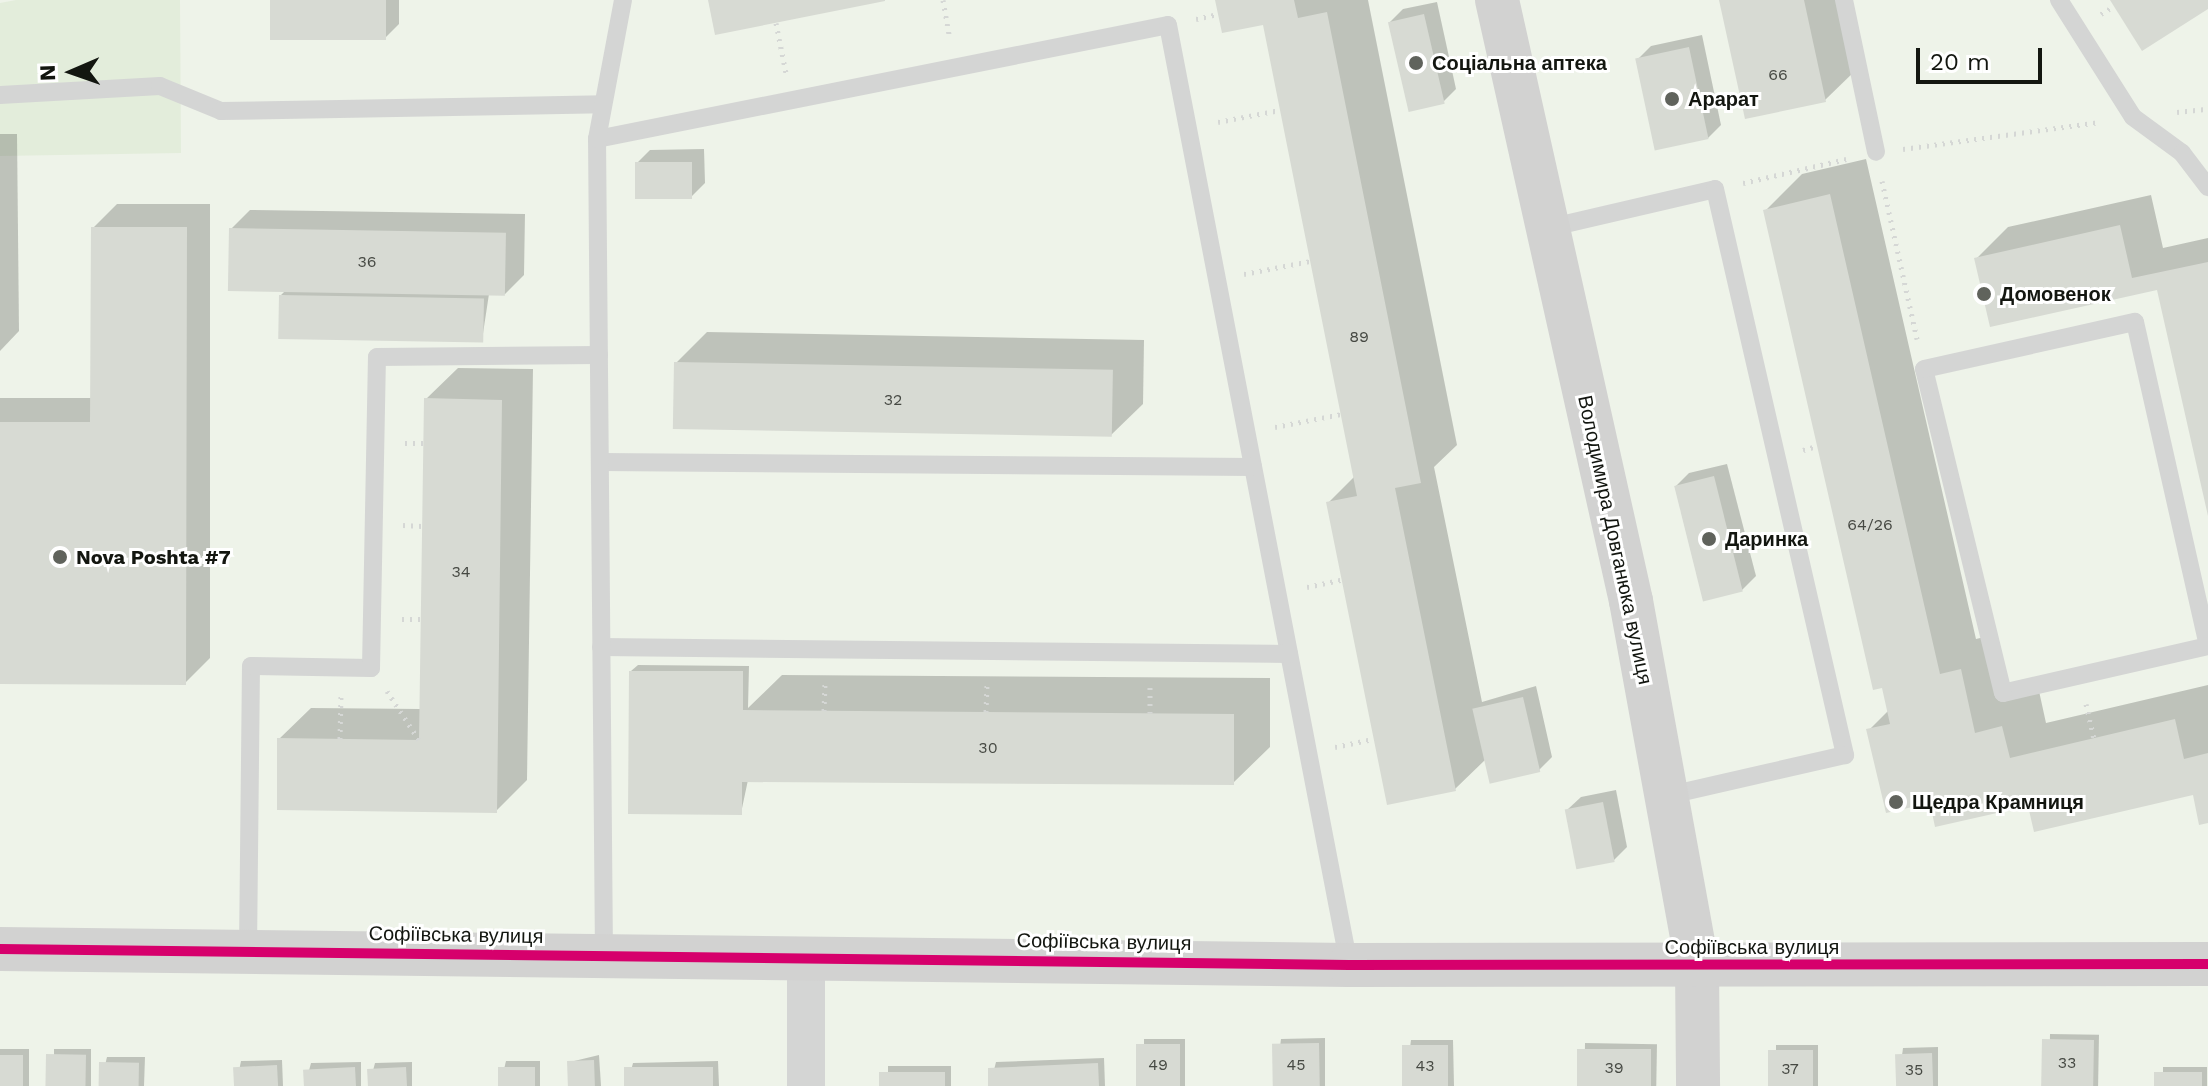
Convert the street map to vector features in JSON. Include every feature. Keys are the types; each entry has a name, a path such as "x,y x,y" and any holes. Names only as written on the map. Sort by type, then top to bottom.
{"street":[{"name":"Володимира Довганюка вулиця","path":"1497,0 1548,228 1666,796 1697,965 1698,1086"},
{"name":"Софіївська вулиця","path":"0,949 1349,965 2208,964"},
{"path":"806,957 806,1086"}],"lane":[{"path":"604,955 597,139 623,0"},
{"path":"1844,0 1876,152"},
{"path":"2059,0 2133,117 2182,153 2208,187"},
{"path":"597,139 1168,25 1349,965"},
{"path":"0,95 160,86 221,111 603,104"},
{"path":"1548,228 1715,189 1845,755 1666,796"},
{"path":"2135,322 2208,646 2003,693 1924,369 2135,322"},
{"path":"248,951 251,666 371,668 377,357 599,355"},
{"path":"600,462 1253,467"},
{"path":"601,647 1289,654"}],"path":[{"path":"943,0 956,67"},
{"path":"776,23 791,100"},
{"path":"1715,189 1876,152 2208,109"},
{"path":"1187,127 1280,110"},
{"path":"1876,152 1924,369"},
{"path":"1217,279 1310,261"},
{"path":"1246,433 1341,414"},
{"path":"340,739 342,667"},
{"path":"371,668 419,740"}],"shaded area":[{"path":"16,0 180,0 181,153 0,156 0,3"}],"building":[{"path":"270,0 386,0 386,40 270,40"},
{"path":"708,0 885,0 885,1 715,35"},
{"path":"1215,0 1294,0 1298,18 1327,12 1421,483 1395,488 1456,791 1387,805 1326,502 1357,496 1263,25 1222,33"},
{"path":"1719,0 1804,0 1826,102 1745,119"},
{"path":"2110,0 2208,0 2208,9 2142,51"},
{"name":"Соціальна аптека","path":"1424,14 1445,104 1409,112 1388,22"},
{"name":"Арарат","path":"1689,47 1709,139 1655,150 1635,58"},
{"path":"635,162 692,162 692,199 635,199"},
{"path":"1830,194 1940,674 1961,669 1975,733 2002,726 2010,758 2175,719 2184,759 2208,753 2208,823 2199,825 2193,795 2034,832 2028,806 1935,827 1930,803 1886,813 1866,729 1890,724 1882,688 1873,690 1763,210"},
{"path":"2120,225 2132,278 2208,262 2208,516 2157,290 1990,327 1974,258"},
{"path":"91,227 187,227 186,685 0,684 0,422 90,422"},
{"path":"229,228 506,233 505,296 228,291"},
{"path":"279,295 484,299 483,343 278,339"},
{"path":"674,362 1113,370 1112,437 673,429"},
{"path":"424,398 502,400 497,813 277,810 277,738 419,740"},
{"name":"Даринка","path":"1714,476 1743,591 1703,601 1674,486"},
{"path":"629,671 743,671 743,710 1234,714 1234,785 742,782 742,815 628,814"},
{"path":"1523,697 1540,772 1490,784 1472,709"},
{"path":"1603,802 1615,862 1576,869 1565,809"},
{"path":"2042,1039 2094,1040 2093,1086 2041,1086"},
{"path":"1319,1043 1320,1086 1273,1086 1272,1044"},
{"path":"1136,1044 1180,1044 1180,1086 1136,1086"},
{"path":"1402,1045 1448,1045 1448,1086 1402,1086"},
{"path":"1577,1049 1651,1049 1651,1086 1577,1086"},
{"path":"1768,1050 1813,1050 1813,1086 1768,1086"},
{"path":"1932,1053 1933,1086 1896,1086 1895,1054"},
{"path":"46,1054 86,1055 85,1086 45,1086"},
{"path":"0,1055 23,1055 23,1086 0,1086"},
{"path":"594,1060 595,1086 568,1086 567,1061"},
{"path":"99,1062 139,1063 139,1086 99,1086"},
{"path":"1098,1063 1099,1086 988,1086 988,1068"},
{"path":"277,1065 278,1086 234,1086 233,1067"},
{"path":"355,1067 356,1086 304,1086 303,1070"},
{"path":"406,1067 407,1086 368,1086 367,1069"},
{"path":"498,1067 535,1067 535,1086 498,1086"},
{"path":"624,1067 713,1067 713,1086 624,1086"},
{"path":"879,1072 945,1072 945,1086 879,1086"},
{"path":"2154,1072 2202,1072 2202,1086 2154,1086"}],"cycle path":[{"path":"0,949 1349,965 2208,964"}],"place":[{"name":"Соціальна аптека","path":"1416,63"},
{"name":"Арарат","path":"1672,99"},
{"name":"Домовенок","path":"1984,294"},
{"name":"Даринка","path":"1709,539"},
{"name":"Nova Poshta #7","path":"60,557"},
{"name":"Щедра Крамниця","path":"1896,802"}]}
